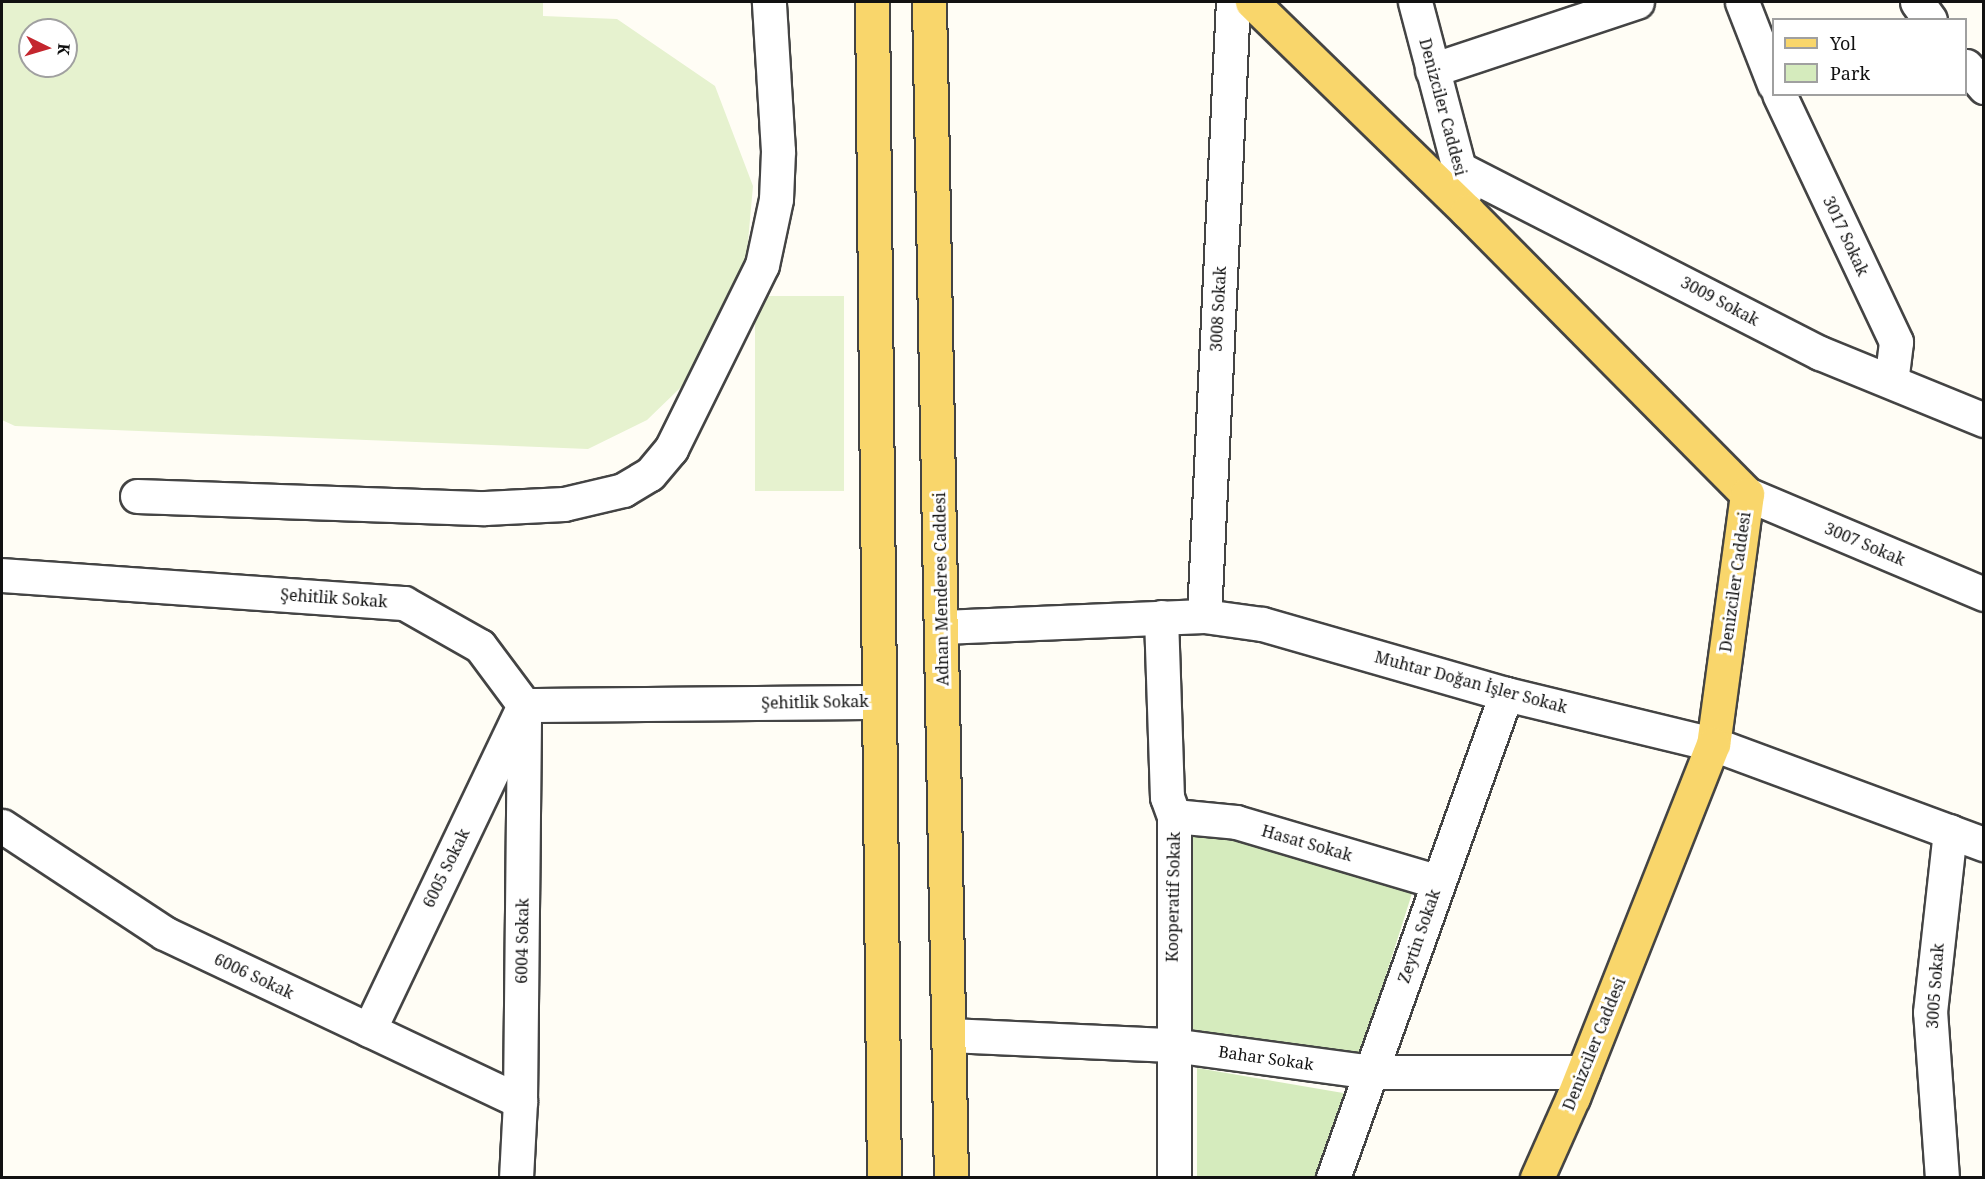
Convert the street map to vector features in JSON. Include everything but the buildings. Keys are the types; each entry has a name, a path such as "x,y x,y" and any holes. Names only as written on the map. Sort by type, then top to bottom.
{"main road":[{"path":"872,2 884,1178"},
{"name":"Adnan Menderes Caddesi","path":"930,2 951,1178"},
{"path":"1252,2 1467,211"},
{"name":"Denizciler Caddesi","path":"1467,211 1747,494 1713,744 1582,1072 1537,1178"}],"street":[{"path":"136,496 484,508 564,504 623,490 650,474 671,449 762,266 776,199 778,151 769,2"},
{"name":"3008 Sokak","path":"1204,616 1233,2"},
{"name":"Denizciler Caddesi","path":"1415,2 1432,70 1462,170 1467,211"},
{"path":"1432,70 1637,2"},
{"path":"1742,2 1772,81"},
{"path":"1917,2 1929,18"},
{"path":"1967,68 1983,87"},
{"name":"3017 Sokak","path":"1780,96 1896,342 1891,380"},
{"name":"3009 Sokak","path":"1462,170 1820,353 1891,380 1983,420"},
{"name":"3007 Sokak","path":"1747,494 1983,594"},
{"name":"Şehitlik Sokak","path":"2,575 404,603 480,646 524,705 878,702"},
{"name":"Muhtar Doğan İşler Sokak","path":"942,627 1204,616 1262,624 1506,694 1713,744 1983,844"},
{"name":"Kooperatif Sokak","path":"1161,617 1167,797 1174,816 1172,1045 1174,1178"},
{"name":"Zeytin Sokak","path":"1332,1178 1506,694"},
{"name":"6005 Sokak","path":"369,1030 524,705"},
{"name":"6004 Sokak","path":"516,1178 520,1101 524,705"},
{"name":"Hasat Sokak","path":"1174,816 1236,822 1438,882"},
{"name":"6006 Sokak","path":"2,826 164,933 520,1101"},
{"name":"3005 Sokak","path":"1942,1178 1930,1012 1950,831"},
{"name":"Bahar Sokak","path":"949,1035 1172,1045 1371,1072 1582,1072"}],"green space":[{"path":"2,2 543,2 543,16 617,19 715,86 753,186 745,275 707,362 647,420 588,449 15,426 2,420"},
{"path":"755,296 844,296 844,491 755,491"},
{"path":"1188,828 1252,834 1414,887 1361,1054 1189,1029"},
{"path":"1197,1068 1349,1094 1316,1177 1197,1178"}]}
